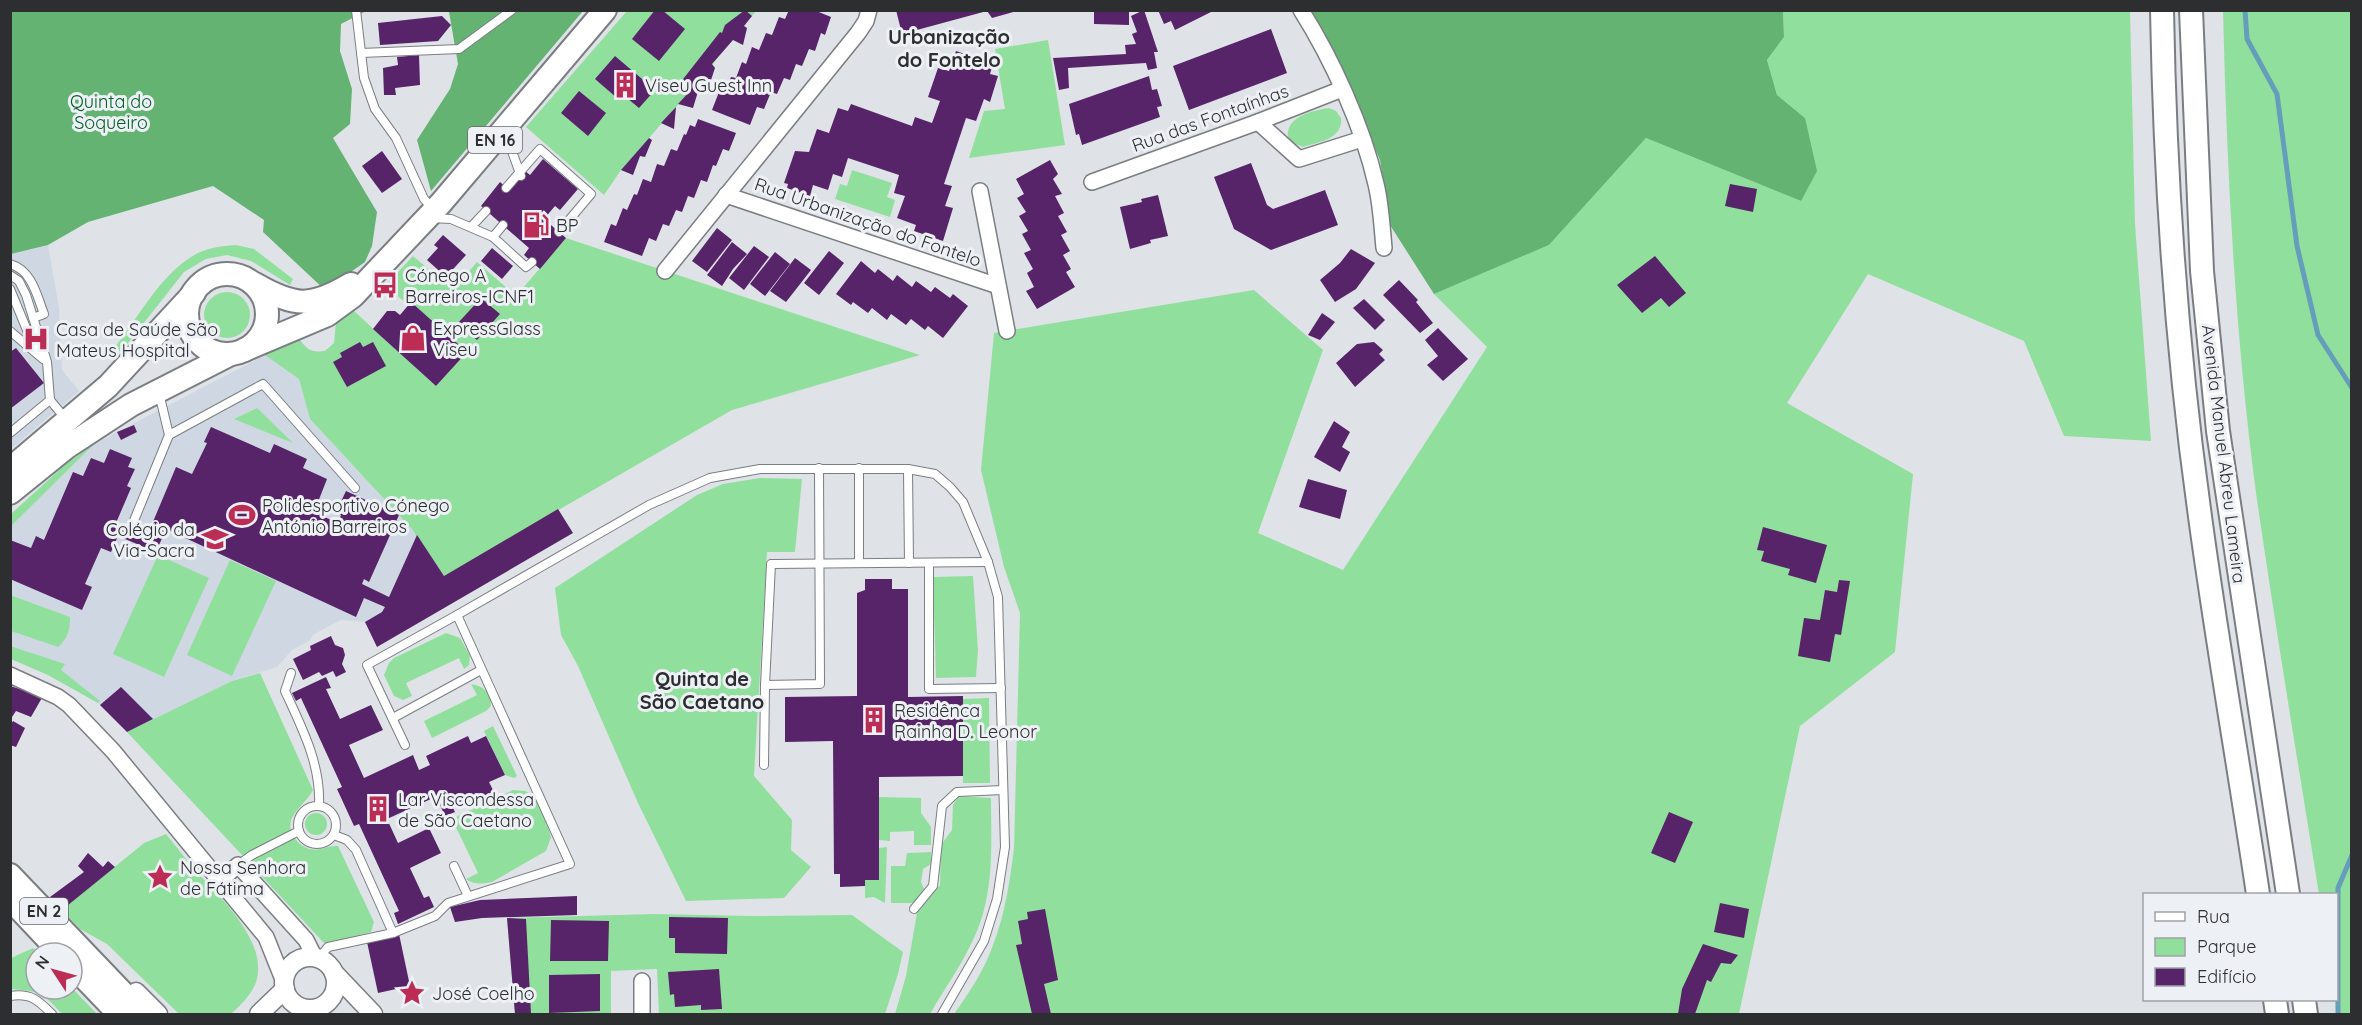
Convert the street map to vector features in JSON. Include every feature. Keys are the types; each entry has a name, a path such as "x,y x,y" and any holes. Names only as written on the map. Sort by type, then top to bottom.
{"main road":[{"name":"EN 16","path":"237,352 327,315 353,296 431,214 605,10"},
{"name":"Avenida Manuel Abreu Lameira","path":"2162,10 2163,75 2174,272 2190,439 2259,893"},
{"name":"Avenida Manuel Abreu Lameira","path":"2191,10 2202,271 2218,431 2288,893"},
{"name":"EN 16","path":"10,469 128,367 201,285 219,275 240,276 285,300 310,302 318,301 343,289 381,266"},
{"name":"EN 16","path":"10,493 67,447 131,405 255,343 266,322 267,310 264,299 250,281"},
{"path":"194,293 188,313 193,334 207,349 217,353 237,352"},
{"name":"EN 2","path":"10,875 60,941"},
{"name":"EN 2","path":"10,899 55,941"},
{"name":"EN 2","path":"84,966 143,1014"},
{"name":"EN 2","path":"84,972 119,1014"}],"street":[{"path":"665,271 858,33 866,21 869,10"},
{"path":"1301,10 1319,38 1362,139 1377,185 1384,248"},
{"name":"Rua das Fontaínhas","path":"1092,182 1342,89"},
{"path":"1258,122 1299,159 1362,139"},
{"path":"980,191 1007,331"},
{"name":"Rua Urbanização do Fontelo","path":"726,195 998,286"},
{"path":"10,675 44,689 69,705 113,752 266,937 291,1000 311,1011 325,1004 335,990 324,964"},
{"path":"220,880 238,865 306,940 324,964 373,1014"},
{"path":"84,955 102,956 158,1014"},
{"path":"259,1014 285,985 291,966 298,960 324,964"},
{"path":"642,981 642,1014"}],"lane":[{"path":"356,10 364,78 375,108 396,138 431,214 451,219 493,237 526,267 532,262"},
{"path":"361,53 459,49 512,10"},
{"path":"513,119 510,146 520,175"},
{"path":"506,188 520,175 540,149 591,194 559,232"},
{"path":"471,227 486,210"},
{"path":"493,237 503,225"},
{"path":"10,264 17,266 28,276 33,285 45,314 33,318"},
{"path":"10,275 19,281 26,295 47,362 50,400 68,421"},
{"path":"10,289 29,335 47,362"},
{"path":"10,331 47,362"},
{"path":"169,435 263,384 355,488"},
{"path":"133,523 169,435 158,391"},
{"path":"10,433 50,400"},
{"path":"765,685 820,684 819,468"},
{"path":"859,468 859,563"},
{"path":"405,745 367,665 649,505 710,478 760,469 908,469 935,474 963,502 988,562 998,597 1005,847 997,899 984,941 942,1014"},
{"path":"908,469 909,563"},
{"path":"764,765 771,564 988,562"},
{"path":"929,563 929,688 1000,688"},
{"path":"324,964 323,953 328,947 393,933 435,916 448,903 570,864 457,615"},
{"path":"393,718 481,670"},
{"path":"291,673 285,691 313,753 320,792 319,806"},
{"path":"914,909 933,886 942,806 957,792 1003,790"},
{"path":"319,806 326,808 334,817 336,829 334,835 325,842 314,844 303,838 298,822 308,808 319,806"},
{"path":"238,865 252,855 299,831"},
{"path":"334,835 346,840 356,850 393,933"},
{"path":"454,866 468,896"},
{"path":"10,996 25,994 32,997 52,1014"}],"shaded area":[{"name":"Casa de Saúde São Mateus Hospital","path":"48,245 59,308 62,370 79,391 11,449 10,254"},
{"name":"Colégio da Via-Sacra","path":"290,342 310,419 412,529 444,576 365,622 341,620 314,634 309,641 292,650 277,667 232,681 127,732 98,703 48,675 11,659 11,514 66,464 94,444"}],"green space":[{"name":"Quinta do Soqueiro","path":"10,11 366,11 341,24 340,51 352,89 350,124 333,138 377,212 372,246 365,262 325,290 263,232 264,220 213,186 88,222 48,245 11,254"},
{"path":"445,11 583,11 431,191 417,140 450,89 458,64 449,12"},
{"path":"627,11 756,11 621,170 604,195 526,127"},
{"path":"1310,11 1783,11 1784,37 1767,60 1777,95 1805,118 1817,171 1801,201 1646,138 1549,245 1434,294 1390,225 1380,160 1326,37"},
{"path":"1783,11 2130,11 2135,224 2151,441 2064,436 2024,341 1868,274 1787,403 1913,474 1895,652 1800,726 1739,1014 954,1014 990,954 1001,921 1014,848 1020,613 1004,567 981,470 994,333 1254,290 1323,350 1258,533 1343,570 1487,347 1434,294 1549,245 1646,138 1801,201 1805,118 1777,95 1767,60 1784,37"},
{"path":"2223,11 2351,11 2351,1014 2338,1014 2335,1001 2338,1001 2338,893 2319,893 2257,500 2243,378 2233,256"},
{"path":"1048,40 1065,145 969,158 984,111 1005,109 995,49"},
{"path":"1329,108 1336,111 1341,118 1341,125 1334,135 1303,147 1289,141 1288,133 1294,121 1314,111"},
{"path":"852,170 892,183 887,197 895,200 890,217 835,199 840,184 847,186"},
{"path":"566,238 920,355 732,410 444,576 412,529 310,419 299,379 265,355 299,338 309,349 325,351 334,343 336,321 354,311 436,386 467,352 385,286 413,256 453,290 477,262 516,296"},
{"path":"236,245 254,249 293,279 290,285 251,261 227,255 206,259 184,272 121,352 115,347 159,287 179,265 201,251"},
{"path":"227,292 243,299 250,315 243,331 227,338 211,331 204,315 211,299"},
{"path":"257,408 293,443 234,419"},
{"path":"94,444 11,526 11,514 66,464"},
{"path":"760,478 802,479 795,552 767,552 754,776 792,820 791,850 811,867 784,898 686,901 638,803 578,666 561,635 555,588 697,495 723,484"},
{"path":"158,555 209,578 164,677 113,654"},
{"path":"230,560 276,581 232,676 187,655"},
{"path":"973,576 978,650 976,677 936,678 933,577"},
{"path":"10,595 70,617 68,634 58,647 11,631"},
{"path":"446,633 460,638 470,656 469,665 464,669 459,658 406,683 412,696 403,700 394,696 384,675 389,663 394,658"},
{"path":"10,646 65,664 61,670 100,701 98,703 48,675 11,659"},
{"path":"260,673 313,790 292,818 291,832 295,839 308,848 338,846 374,922 371,932 325,944 127,732 232,681"},
{"path":"471,684 480,686 486,691 490,697 491,706 486,711 432,738 424,721 477,695"},
{"path":"989,698 990,783 963,783 962,699"},
{"path":"493,726 517,776 514,778 505,775 484,731"},
{"path":"513,790 525,791 535,796 551,837 546,851 492,882 479,884 469,881 466,879 478,873 452,819"},
{"path":"959,796 991,798 990,872 982,917 965,955 930,1014 895,1014 906,976 917,913 940,885 941,845 952,830 953,805"},
{"path":"879,797 921,798 921,813 931,827 931,845 914,845 914,831 890,832 890,841 879,840"},
{"path":"316,813 324,816 327,824 324,832 316,835 308,832 305,824 308,816"},
{"path":"166,834 240,921 255,951 258,967 256,982 242,1004 231,1014 179,1014 107,944 80,929 62,910 144,843"},
{"path":"887,847 885,903 874,897 865,898 865,880 879,879 879,848"},
{"path":"931,852 931,864 923,869 921,882 924,889 914,903 891,903 891,866 905,866 907,853"},
{"path":"654,914 852,915 903,952 885,1014 659,1014 657,969 611,971 611,1014 515,1014 507,918"},
{"path":"24,952 24,990 11,989 11,958"},
{"path":"84,1000 97,1014 62,1014 50,1002"}],"building":[{"path":"655,10 662,10 685,29 659,61 632,39"},
{"path":"745,10 752,16 744,26 747,28 743,45 733,40 712,64 715,68 709,86 707,90 700,85 693,108 678,104 690,91 680,83 720,32 722,33 725,25"},
{"path":"789,10 814,10 831,17 825,35 821,33 815,51 809,49 802,66 796,64 790,80 784,78 777,94 771,92 764,109 757,107 750,125 712,110 719,92 724,94 731,77 736,78 742,62 746,64 752,47 759,50 766,33 772,35 779,17 785,19"},
{"path":"896,10 1017,11 992,18 987,11 902,34"},
{"path":"1094,10 1129,10 1129,25 1094,24"},
{"path":"1144,10 1158,52 1154,52 1157,68 1148,70 1146,63 1068,68 1069,88 1059,90 1053,58 1126,54 1125,45 1136,44 1132,34 1137,32 1131,16"},
{"path":"1158,10 1215,10 1175,30 1171,21 1164,24"},
{"path":"442,16 451,25 438,41 380,45 378,23"},
{"path":"1271,29 1287,73 1189,110 1173,66"},
{"path":"956,51 993,64 990,74 998,76 990,102 984,99 976,121 966,118 944,184 952,186 945,206 953,208 943,241 914,231 916,225 897,218 905,196 894,193 899,175 848,158 842,177 833,174 828,190 813,185 810,196 787,188 788,184 784,183 795,151 809,152 817,129 829,133 838,108 848,111 851,104 912,126 915,117 932,123 940,101 928,97 938,68 949,71"},
{"path":"419,55 420,85 395,88 396,95 384,95 383,68 398,65 397,57"},
{"name":"Viseu Guest Inn","path":"615,56 655,90 639,108 621,93 617,98 595,79"},
{"path":"1149,76 1152,90 1157,89 1162,106 1157,107 1160,117 1082,145 1079,134 1076,135 1069,104"},
{"path":"579,91 606,113 588,136 561,113"},
{"path":"676,107 674,129 661,123"},
{"path":"698,119 736,133 729,151 723,149 716,166 713,165 707,182 701,180 694,198 688,196 682,212 676,210 669,226 663,224 656,241 649,238 642,256 604,242 611,224 616,226 623,208 627,210 634,194 637,195 643,179 651,182 657,164 664,166 671,149 677,151 684,134 686,135 690,125 695,127"},
{"path":"649,138 652,140 645,157 640,156 633,175 621,170"},
{"path":"382,151 402,179 382,193 362,166"},
{"path":"543,159 578,189 560,210 555,206 544,219 566,238 540,269 524,255 529,248 481,206 500,182 509,190 525,171 530,175"},
{"path":"1050,160 1058,174 1053,179 1062,194 1055,196 1064,213 1058,216 1067,232 1061,235 1070,251 1063,255 1071,269 1066,272 1075,287 1037,309 1026,291 1034,287 1027,273 1033,269 1024,253 1031,250 1022,234 1028,231 1019,216 1026,212 1017,198 1024,194 1016,179"},
{"path":"1251,163 1267,205 1273,209 1325,190 1338,225 1271,250 1234,229 1214,177"},
{"path":"1730,184 1757,189 1753,212 1725,206"},
{"path":"1158,195 1168,236 1150,240 1151,243 1130,249 1120,207 1142,202 1141,199"},
{"path":"717,228 732,240 707,272 692,261"},
{"path":"443,235 466,255 446,277 427,260 438,248 434,245"},
{"path":"732,242 747,254 722,286 707,275"},
{"path":"754,246 769,257 744,290 729,278"},
{"path":"492,248 513,266 502,279 481,261"},
{"path":"1351,249 1375,263 1356,289 1335,302 1320,280 1340,263"},
{"path":"829,251 844,263 819,295 804,283"},
{"path":"775,252 790,264 765,296 750,284"},
{"path":"1655,256 1686,293 1669,307 1661,298 1642,313 1617,285"},
{"path":"795,258 811,270 786,302 770,291"},
{"path":"861,261 875,273 878,269 893,281 897,275 912,287 916,281 931,292 935,287 950,298 953,294 968,306 943,338 928,326 925,330 911,319 906,325 891,314 887,320 872,308 868,313 853,302 851,305 836,294"},
{"path":"1399,280 1418,300 1416,302 1433,323 1420,333 1383,295"},
{"path":"481,298 500,314 477,340 458,323"},
{"path":"1364,299 1385,320 1375,330 1353,308"},
{"path":"411,302 467,352 436,386 373,329 387,311 395,311 400,315"},
{"path":"1322,313 1335,322 1320,340 1308,335"},
{"path":"1438,328 1468,359 1443,381 1427,365 1438,356 1425,340"},
{"path":"360,342 363,347 373,342 386,366 347,387 333,362 342,357 340,353"},
{"path":"1374,342 1383,350 1379,354 1385,360 1355,387 1336,363 1357,344"},
{"path":"16,348 44,383 10,409 10,352"},
{"path":"1334,421 1350,432 1342,447 1350,452 1340,472 1314,457"},
{"path":"134,425 137,432 121,440 117,432"},
{"path":"211,427 270,453 274,444 307,459 303,468 327,479 318,502 324,504 320,515 338,523 341,515 336,512 346,491 399,515 369,582 364,579 362,584 389,597 417,535 444,576 558,509 573,533 377,647 365,622 382,612 385,607 364,598 356,617 166,529 156,552 118,536 111,552 101,548 85,584 92,587 82,610 10,579 10,540 31,548 36,536 44,540 73,472 83,476 91,458 104,463 110,449 132,458 128,467 135,469 127,486 131,488 116,523 147,536 176,467 192,474 207,443 204,442"},
{"path":"1308,479 1347,490 1340,519 1299,507"},
{"path":"1763,527 1827,545 1816,583 1788,575 1790,569 1761,561 1764,551 1757,550"},
{"name":"Residênca Rainha D. Leonor","path":"865,579 892,579 892,589 908,589 908,697 963,696 963,776 879,777 879,880 865,880 865,886 840,887 840,874 834,874 833,741 785,742 785,697 857,696 857,593 865,590"},
{"path":"1839,580 1850,581 1841,635 1835,634 1830,662 1798,656 1804,618 1820,620 1825,590 1837,592"},
{"path":"331,636 335,645 343,648 345,655 342,664 346,672 336,677 333,671 322,676 319,672 303,680 293,659 311,650 310,646"},
{"name":"Lar Viscondessa de São Caetano","path":"326,677 331,688 326,689 340,719 371,705 383,730 349,745 364,778 413,755 419,770 430,765 426,756 468,736 471,743 486,736 505,775 489,782 494,792 453,808 455,812 445,816 440,805 437,807 433,798 387,819 398,843 429,828 441,853 410,868 424,898 429,896 434,907 398,924 394,913 399,911 359,824 354,826 337,789 342,787 301,698 296,701 292,693"},
{"path":"10,686 43,696 31,717 16,711 10,720"},
{"path":"121,687 153,719 127,732 100,705"},
{"path":"13,721 25,728 16,747 10,745 10,726"},
{"path":"1669,812 1693,822 1675,863 1651,853"},
{"path":"88,853 103,867 108,861 115,867 62,910 50,897 84,872 78,866"},
{"path":"577,896 577,915 482,918 455,922 450,907 480,900"},
{"path":"1720,903 1749,909 1744,938 1714,932"},
{"path":"1045,909 1058,980 1044,984 1051,1014 1032,1014 1016,945 1022,944 1018,921 1028,919 1027,912"},
{"path":"669,917 728,918 727,954 675,953 675,938 669,938"},
{"path":"507,918 526,919 531,1014 515,1014"},
{"path":"551,920 609,921 608,961 550,961"},
{"path":"399,934 410,986 378,993 367,942"},
{"path":"1703,944 1738,955 1731,964 1721,963 1711,982 1707,980 1695,1014 1678,1014 1682,989"},
{"path":"719,969 722,1009 701,1010 701,1005 675,1007 674,994 670,995 668,972"},
{"path":"600,974 600,1011 549,1013 549,975"}],"waterway":[{"path":"2245,10 2247,39 2277,94 2297,246 2318,335 2352,388"},
{"path":"2338,1014 2338,888 2352,855"}],"place":[{"name":"Viseu Guest Inn","path":"625,85"},
{"name":"BP","path":"536,225"},
{"name":"Cónego A Barreiros-ICNF1","path":"385,285"},
{"name":"ExpressGlass Viseu","path":"413,338"},
{"name":"Casa de Saúde São Mateus Hospital","path":"36,339"},
{"name":"Polidesportivo Cónego António Barreiros","path":"242,515"},
{"name":"Colégio da Via-Sacra","path":"215,539"},
{"name":"Residênca Rainha D. Leonor","path":"874,720"},
{"name":"Lar Viscondessa de São Caetano","path":"378,809"},
{"name":"Nossa Senhora de Fátima","path":"160,877"},
{"name":"José Coelho","path":"412,993"}],"district":[{"name":"Urbanização do Fontelo","path":"949,48"},
{"name":"Quinta de São Caetano","path":"702,690"}]}
